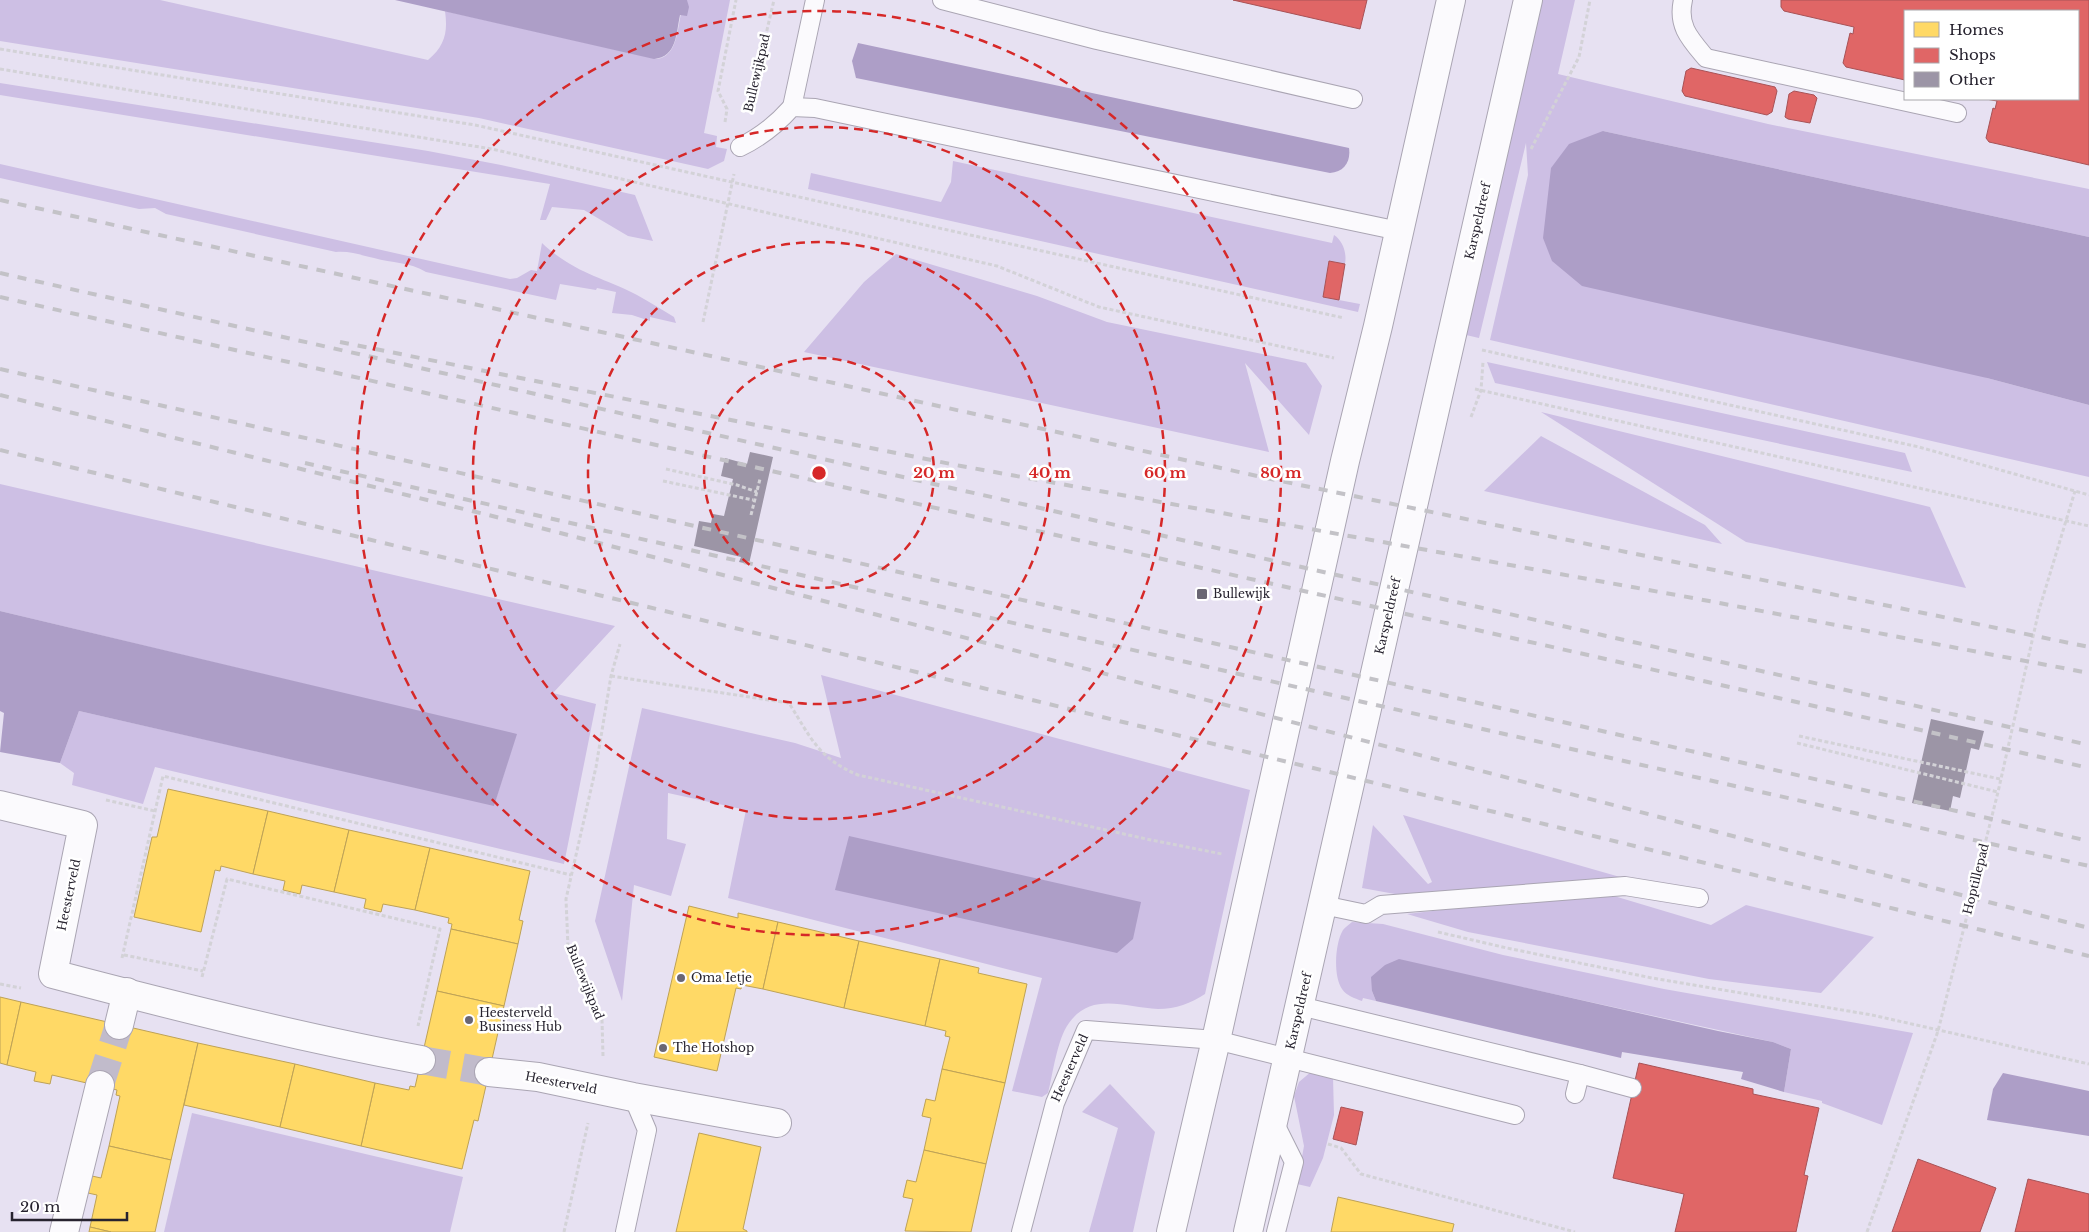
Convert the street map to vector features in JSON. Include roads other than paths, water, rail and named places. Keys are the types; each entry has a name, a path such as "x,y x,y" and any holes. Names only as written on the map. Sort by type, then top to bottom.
{"main road":[{"path":"1171,1232 1216,1040 1342,470 1399,231 1451,0"},
{"name":"Karspeldreef","path":"1248,1232 1528,0"},
{"name":"Heesterveld","path":"0,804 83,825 52,974 193,1010 416,1059"},
{"path":"119,1025 120,991"},
{"name":"Heesterveld","path":"489,1072 538,1077 633,1097 777,1123"},
{"path":"64,1232 100,1085"}],"lane":[{"path":"740,147 759,138 771,129 792,107 815,0"},
{"path":"942,0 1097,40 1353,99"},
{"path":"1683,0 1680,12 1687,36 1706,58 1957,113"},
{"path":"792,107 815,108 1399,231"},
{"path":"1323,905 1366,914 1381,905 1625,886 1699,898"},
{"path":"1300,1006 1632,1088"},
{"name":"Heesterveld","path":"1021,1232 1054,1103 1086,1030 1216,1040"},
{"path":"1216,1040 1515,1115"},
{"path":"1575,1094 1580,1074"},
{"path":"625,1232 647,1130 633,1097"},
{"path":"1274,1122 1294,1162 1276,1232"}],"tunnel":[{"path":"100,1085 119,1025"},
{"path":"421,1060 489,1072"}],"railway":[{"path":"0,200 1271,479 2089,647"},
{"path":"0,273 2089,745"},
{"path":"0,297 2089,768"},
{"path":"340,342 961,466 1693,598 2089,673"},
{"path":"0,369 2089,841"},
{"path":"0,395 537,527 2089,928"},
{"path":"0,450 2089,956"},
{"path":"305,463 2089,866"}],"place":[{"name":"Bullewijk","path":"1202,594"},
{"name":"Oma Ietje","path":"681,978"},
{"name":"Heesterveld Business Hub","path":"469,1020"},
{"name":"The Hotshop","path":"663,1048"}]}
